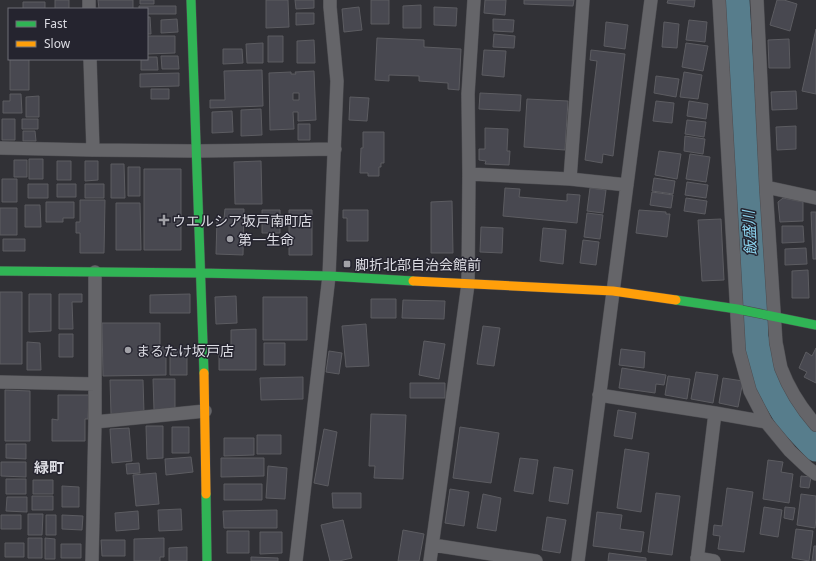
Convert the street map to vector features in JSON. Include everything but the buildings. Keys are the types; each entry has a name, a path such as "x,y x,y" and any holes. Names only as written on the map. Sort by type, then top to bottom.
{"street":[{"path":"191,0 205,411 207,561"},
{"path":"296,561 329,276 337,81 330,0"},
{"path":"430,561 468,284 468,94 474,0"},
{"path":"570,180 584,0"},
{"path":"578,561 651,0"},
{"path":"718,0 739,351 750,391 766,422 790,451 816,474"},
{"path":"757,0 766,186 776,343 781,367 791,391 804,412 816,425"},
{"path":"90,60 93,150"},
{"path":"0,148 196,151 334,149"},
{"path":"469,174 627,185"},
{"path":"766,186 816,198"},
{"path":"0,271 329,276 613,291 737,309 816,325"},
{"path":"92,561 95,422 95,272"},
{"path":"0,382 95,384"},
{"path":"599,395 766,422"},
{"path":"95,422 205,411"},
{"path":"714,561 697,560 715,413"},
{"path":"433,545 536,561"}],"waterway":[{"name":"飯盛川","path":"736,0 753,275 755,337 761,364 770,388 788,418 816,448"}],"traffic: fast":[{"path":"191,0 204,373"},
{"path":"0,271 329,276 413,281"},
{"path":"676,300 737,309 816,325"},
{"path":"206,494 207,561"}],"traffic: slow":[{"path":"413,281 613,291 676,300"},
{"path":"204,373 206,494"}],"place":[{"name":"ウエルシア坂戸南町店","path":"164,220"},
{"name":"第一生命","path":"230,239"},
{"name":"脚折北部自治会館前","path":"347,264"},
{"name":"まるたけ坂戸店","path":"128,350"}],"district":[{"name":"緑町","path":"49,467"}]}
